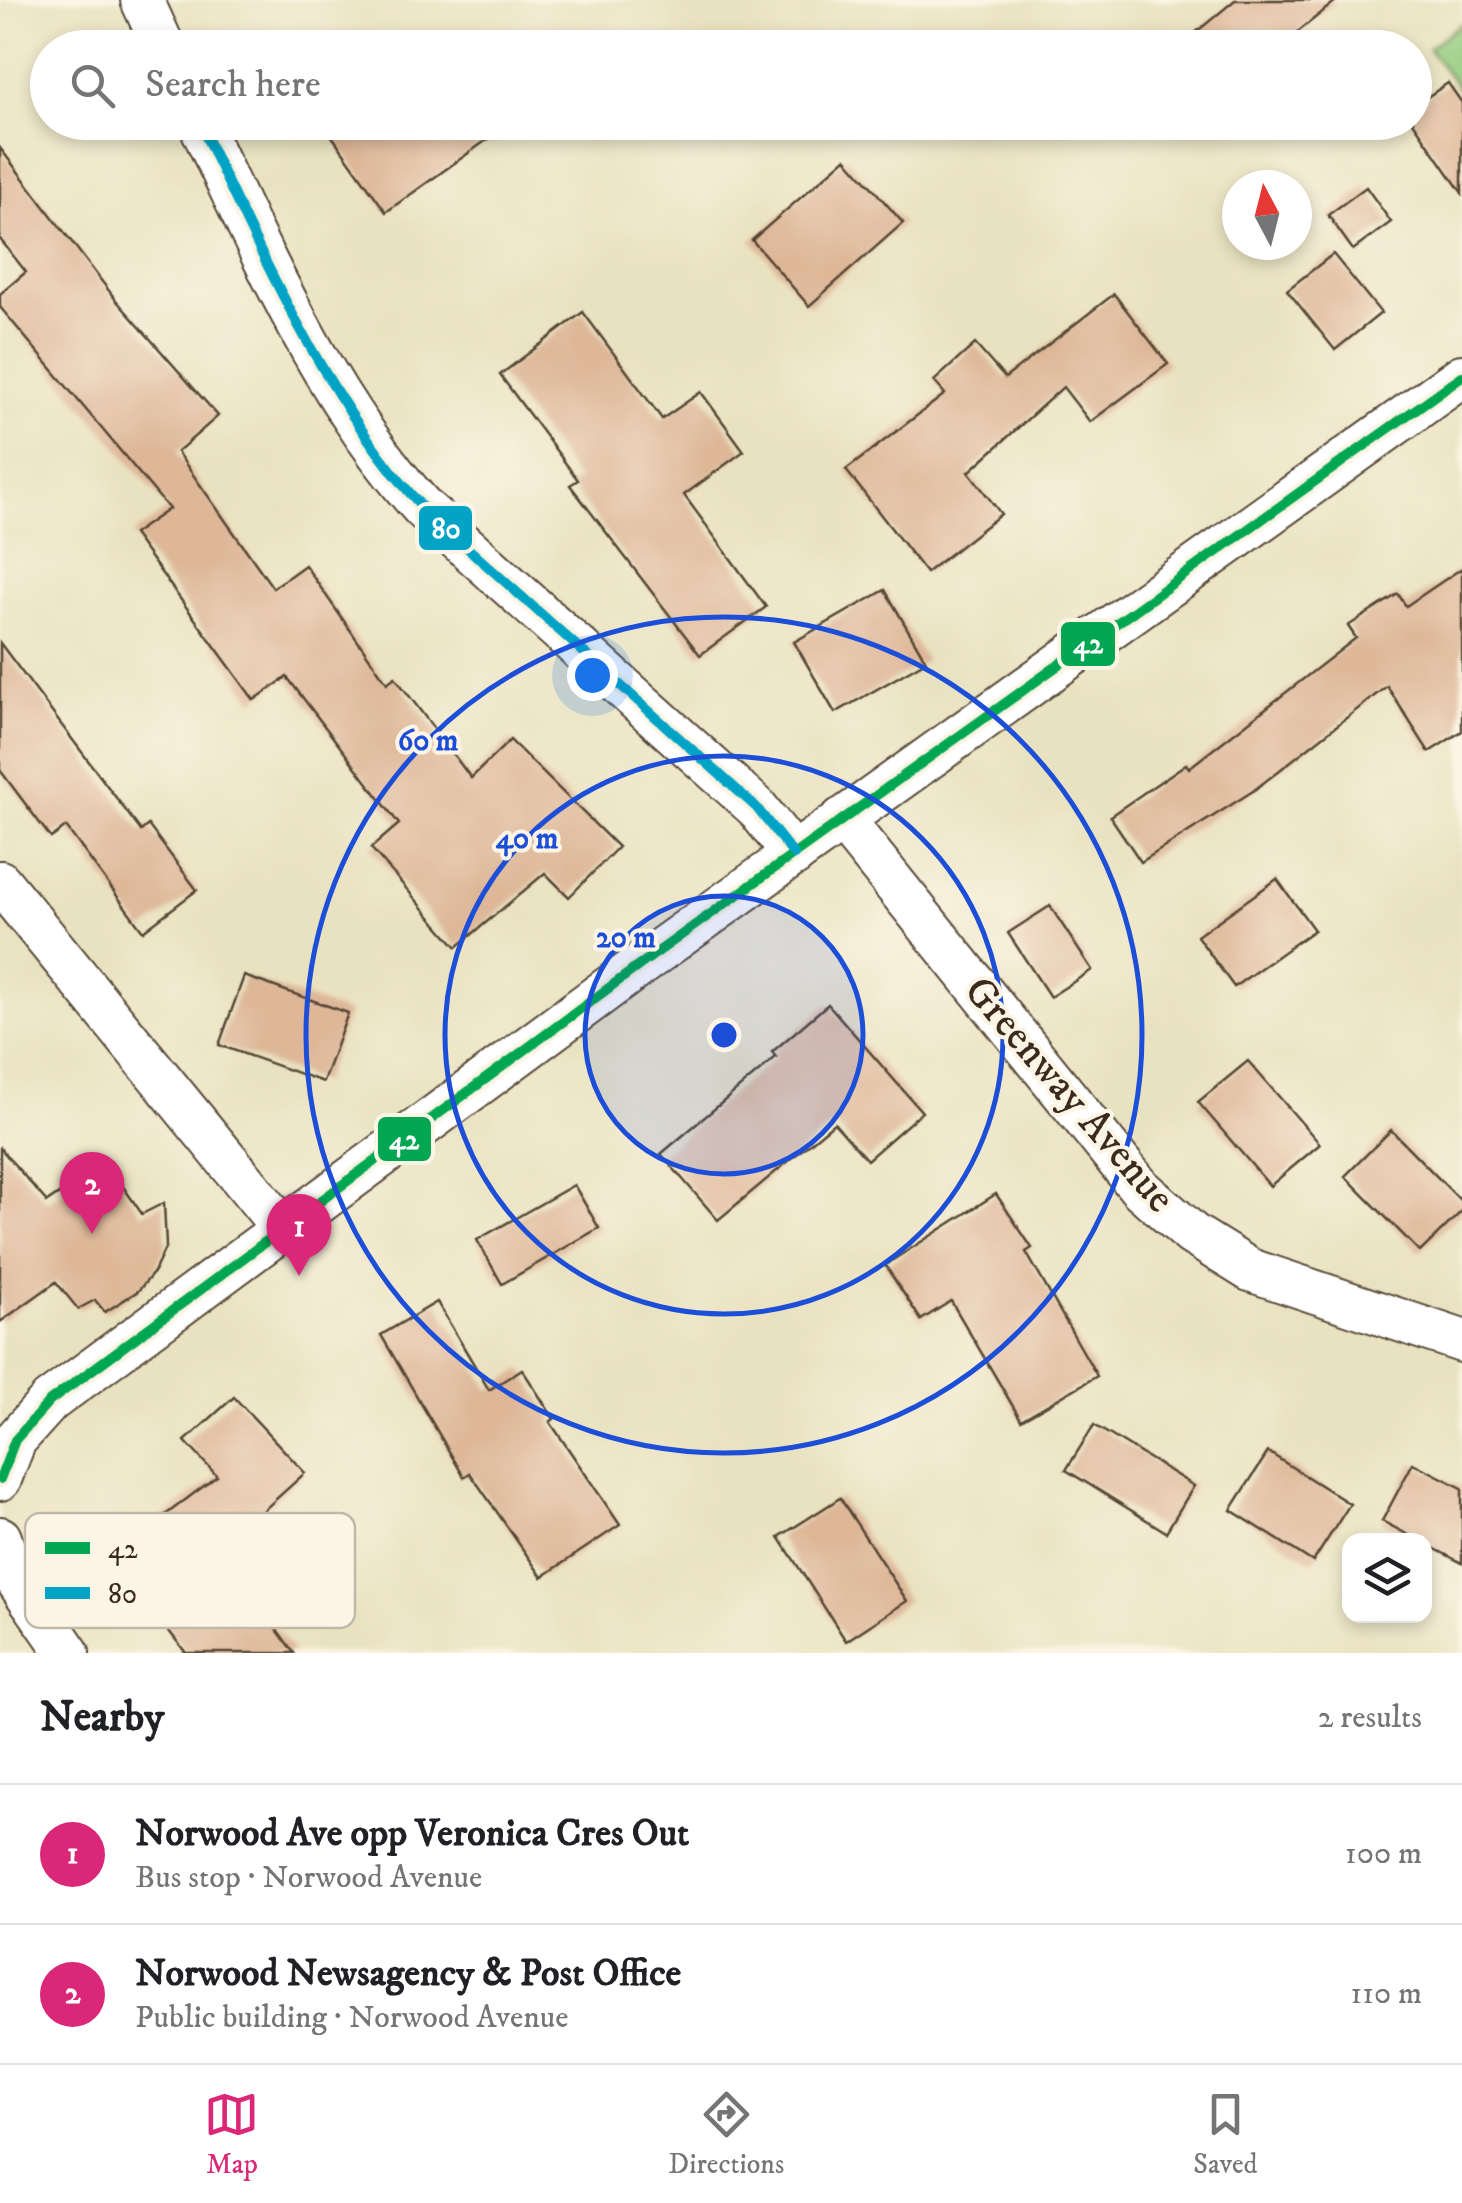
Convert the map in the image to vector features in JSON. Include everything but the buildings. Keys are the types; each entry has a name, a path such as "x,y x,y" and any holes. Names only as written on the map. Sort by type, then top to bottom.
{"street":[{"path":"142,0 156,30"},
{"path":"208,140 315,355 377,458 422,508 756,807 794,855"},
{"path":"0,1479 14,1440 50,1401 842,819 1462,376"},
{"name":"Greenway Avenue","path":"842,819 1140,1188 1192,1234 1250,1270 1462,1341"},
{"path":"0,882 285,1231"},
{"path":"0,1538 12,1573 25,1592"},
{"path":"50,1628 68,1653"}],"green space":[{"path":"1462,23 1462,93 1432,53 1432,45"}],"transit line":[{"name":"80","path":"208,140 298,324 355,420 387,465 423,508 756,807 794,855"},
{"name":"42","path":"0,1479 15,1440 50,1401 652,956 1462,376"}],"place":[{"name":"Norwood Newsagency & Post Office","path":"92,1234"},
{"name":"Norwood Ave opp Veronica Cres Out","path":"299,1276"}]}
